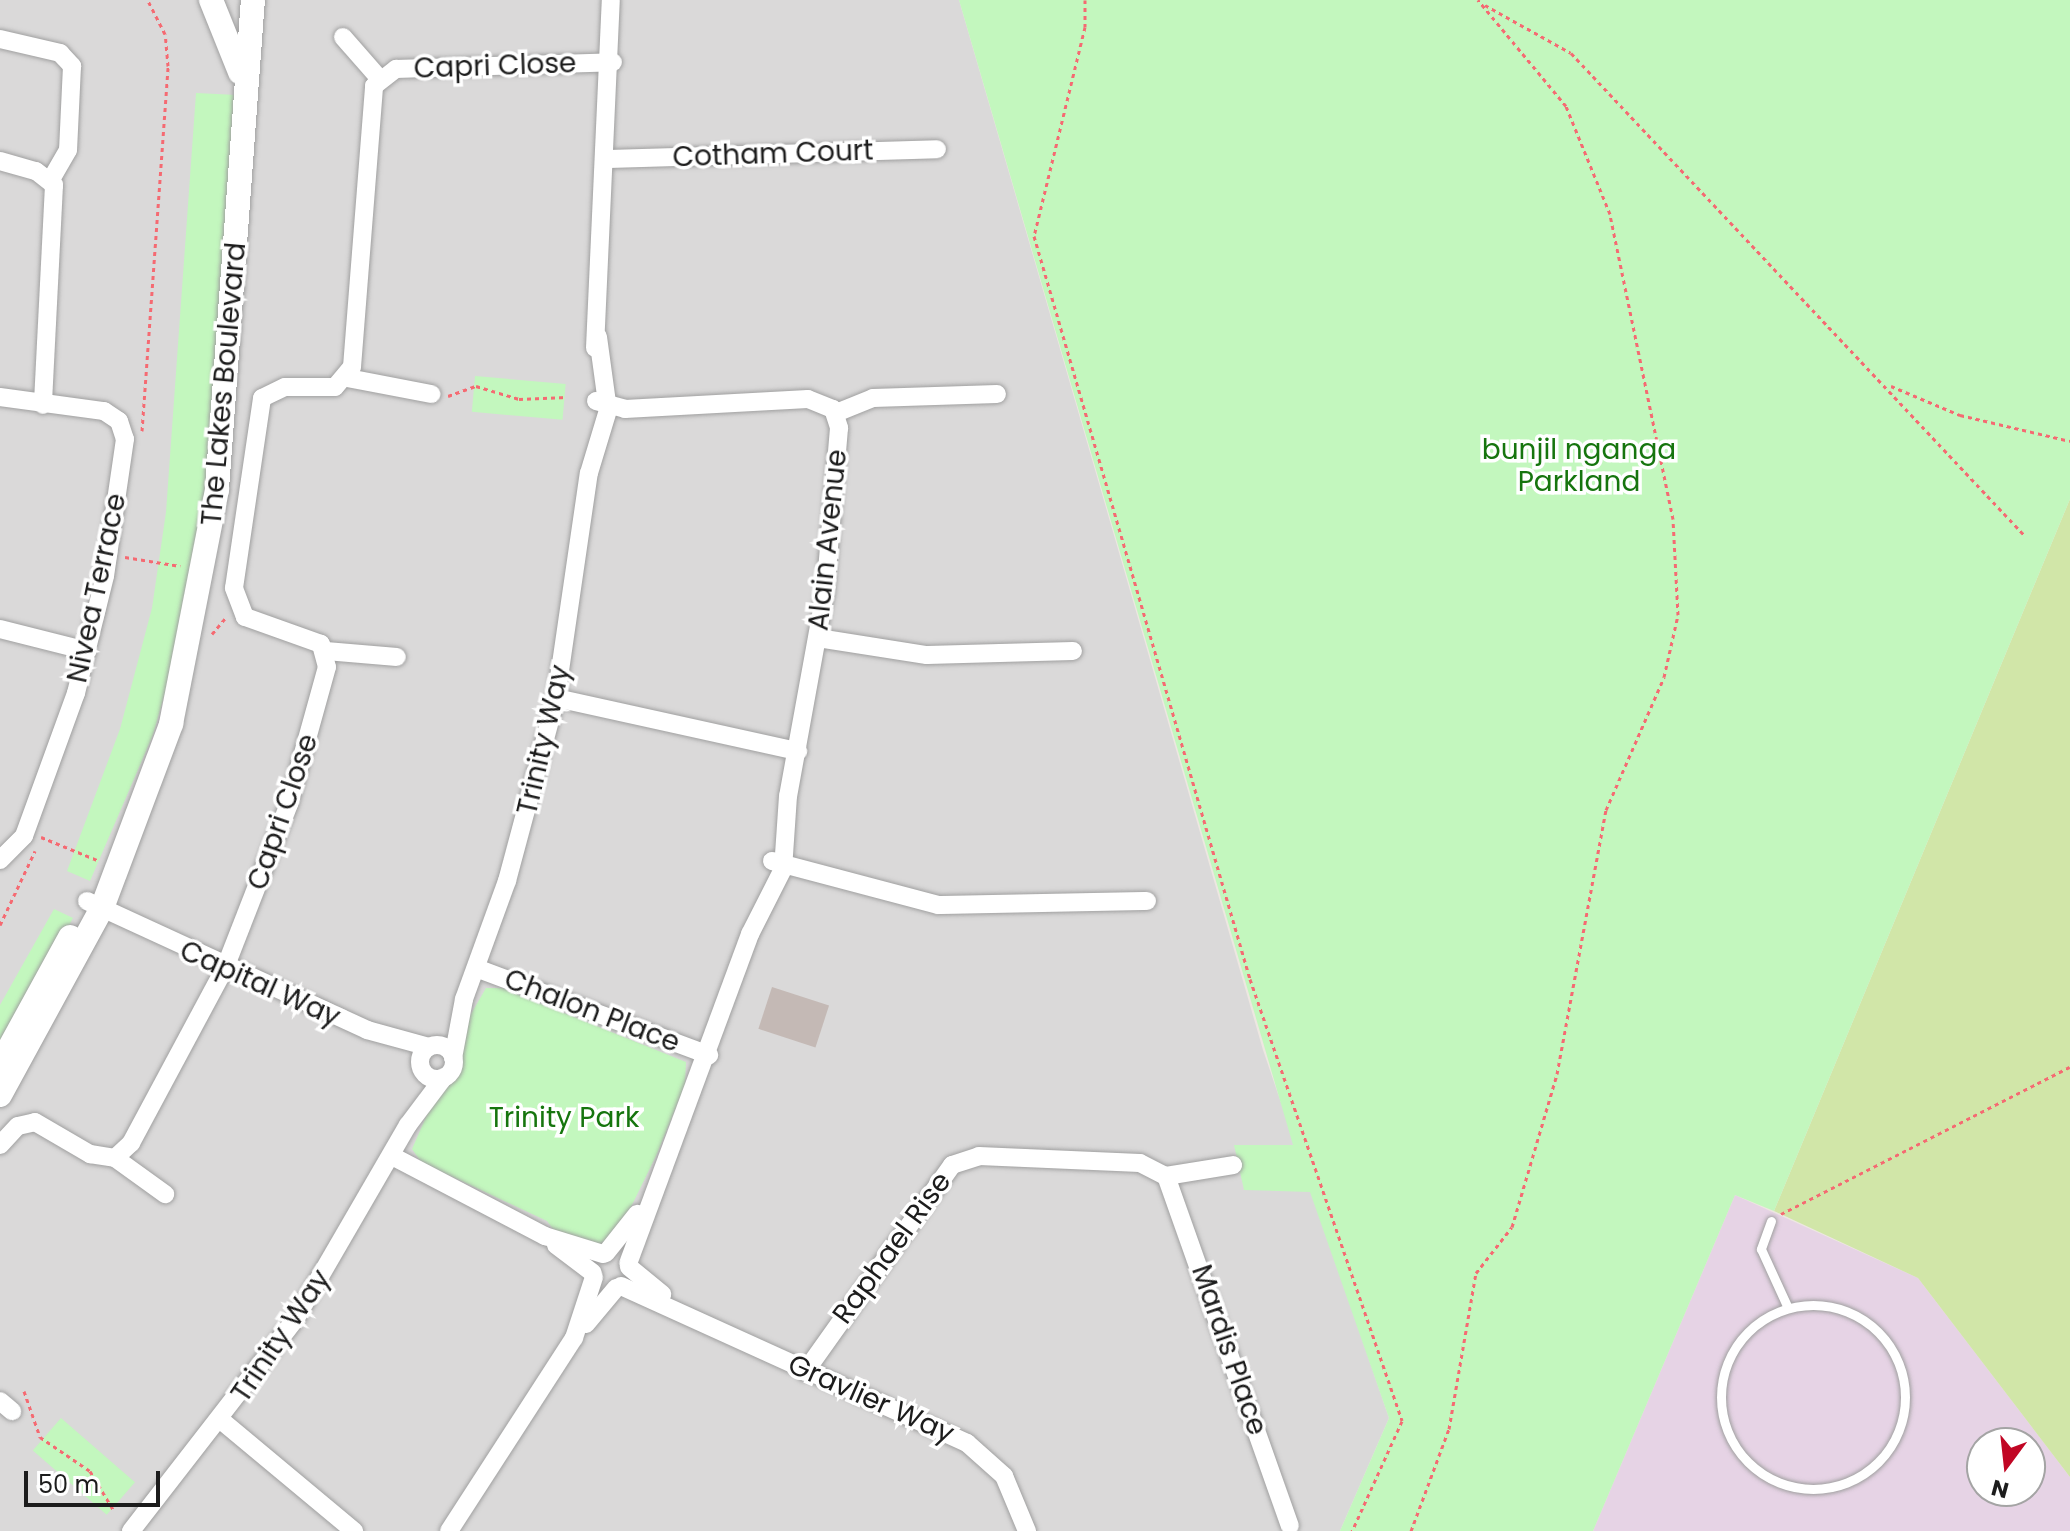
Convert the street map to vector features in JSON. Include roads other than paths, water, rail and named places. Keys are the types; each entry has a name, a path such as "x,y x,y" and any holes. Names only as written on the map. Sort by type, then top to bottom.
{"street":[{"name":"The Lakes Boulevard","path":"211,0 230,33 245,94"},
{"name":"The Lakes Boulevard","path":"0,1095 154,780 182,672 217,489 253,0"},
{"name":"Trinity Way","path":"131,1531 222,1421 318,1284 408,1125 444,1077 453,1058 464,999 476,968 556,698 589,473 586,441 605,402 598,337 613,62 611,0"},
{"name":"Capri Close","path":"343,37 379,78"},
{"path":"0,39 60,53 72,66 68,150 51,180 43,405"},
{"name":"Capri Close","path":"379,78 421,67 613,62"},
{"name":"Capri Close","path":"348,378 369,110 379,78"},
{"name":"Cotham Court","path":"609,159 937,149"},
{"path":"0,161 51,180"},
{"path":"397,657 326,651 302,634 245,617 234,588 262,398 285,387 335,387 348,378 437,396"},
{"path":"836,413 873,398 997,394"},
{"name":"Nivea Terrace","path":"0,397 104,411 124,433 87,651 24,836 0,860"},
{"name":"Alain Avenue","path":"605,402 660,404 808,399 836,413 836,494 818,638 788,796 780,863 750,934 709,1055 643,1206 629,1265 618,1287"},
{"path":"0,629 87,651"},
{"path":"818,638 927,655 1073,651"},
{"name":"Capri Close","path":"115,1158 131,1143 225,968 301,768 326,651"},
{"name":"The Lakes Boulevard","path":"0,1065 92,910 104,863 182,672"},
{"path":"556,698 798,751"},
{"path":"780,863 952,906 1147,901"},
{"name":"Capital Way","path":"92,910 367,1030 431,1046 453,1058"},
{"name":"Chalon Place","path":"476,968 709,1055"},
{"name":"Trinity Way","path":"408,1125 422,1068 431,1046 464,999"},
{"name":"Capital Way","path":"367,1030 422,1068 444,1077"},
{"path":"0,1145 18,1126 35,1122 90,1154 115,1158 165,1194"},
{"path":"392,1156 545,1236 594,1275 574,1338"},
{"name":"Raphael Rise","path":"805,1372 952,1165 979,1156 1140,1163 1166,1176 1233,1165"},
{"name":"Mardis Place","path":"1166,1176 1290,1526"},
{"name":"Alain Avenue","path":"594,1275 605,1253 643,1206"},
{"path":"545,1236 605,1253"},
{"name":"Gravlier Way","path":"605,1253 629,1265 677,1305"},
{"name":"Gravlier Way","path":"594,1275 618,1287 677,1305 805,1372 982,1451 1004,1476 1027,1531"},
{"path":"449,1531 574,1338 618,1287"},
{"path":"222,1421 354,1531"}],"lane":[{"path":"1771,1221 1761,1249 1788,1308"},
{"path":"1819,1305 1862,1320 1894,1352 1905,1381 1895,1441 1850,1482 1820,1489 1776,1480 1740,1454 1726,1428 1721,1398 1732,1355 1761,1321 1788,1308 1819,1305"}],"park label":[{"name":"bunjil nganga Parkland","path":"1579,466"},
{"name":"Trinity Park","path":"564,1118"}]}
